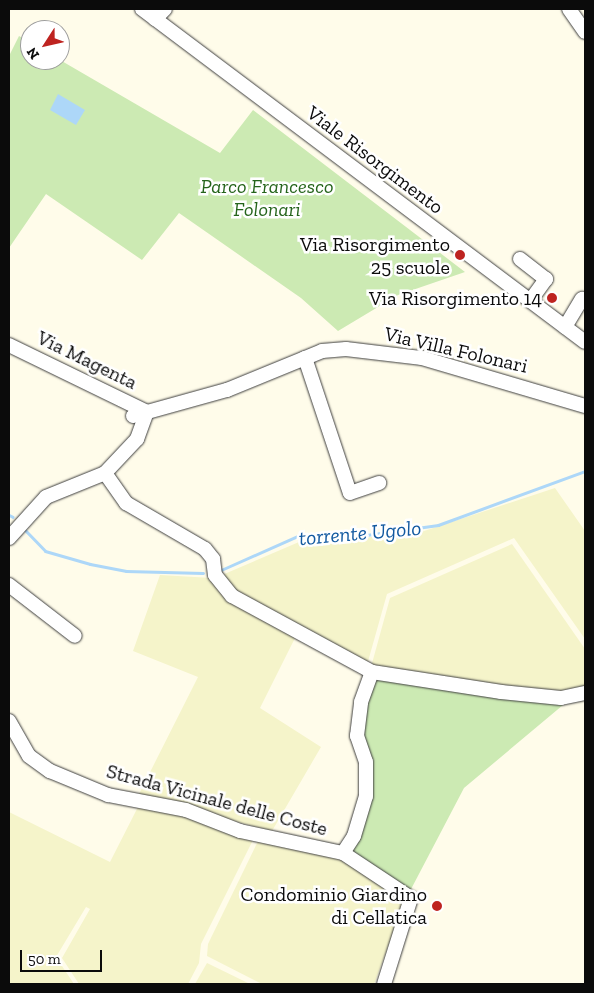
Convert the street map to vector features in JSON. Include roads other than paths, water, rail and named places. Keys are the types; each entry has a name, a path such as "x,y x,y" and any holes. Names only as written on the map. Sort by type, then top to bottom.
{"street":[{"name":"Viale Risorgimento","path":"142,9 160,14 585,342"},
{"path":"569,9 585,32"},
{"path":"520,259 546,279 530,301"},
{"path":"560,323 580,298"},
{"name":"Via Magenta","path":"9,345 147,412"},
{"name":"Via Villa Folonari","path":"133,416 226,390 305,358 346,349 399,354 585,405"},
{"path":"305,358 350,493 379,483"},
{"path":"9,538 46,497 104,473 137,439 147,412"},
{"path":"104,473 126,503 205,550 213,559 215,575 232,596 372,672 500,692 561,698 585,694"},
{"path":"9,585 75,636"},
{"name":"Strada Vicinale delle Coste","path":"9,721 29,756 50,770 108,795 186,810 240,831 343,853 354,836 366,796 366,762 357,736 361,702 372,672"},
{"path":"343,853 411,898 398,934 384,984"}],"water":[{"path":"58,94 85,110 76,125 50,110"}],"waterway":[{"name":"torrente Ugolo","path":"221,570 302,534 359,536 438,525 585,471"},
{"name":"torrente Ugolo","path":"9,515 13,517"},
{"path":"24,529 45,551 90,564 126,571 203,573"}],"place":[{"name":"Via Risorgimento 25 scuole","path":"460,255"},
{"name":"Via Risorgimento 14","path":"552,298"},
{"name":"Condominio Giardino di Cellatica","path":"437,906"}],"park label":[{"name":"Parco Francesco Folonari","path":"267,198"}]}
